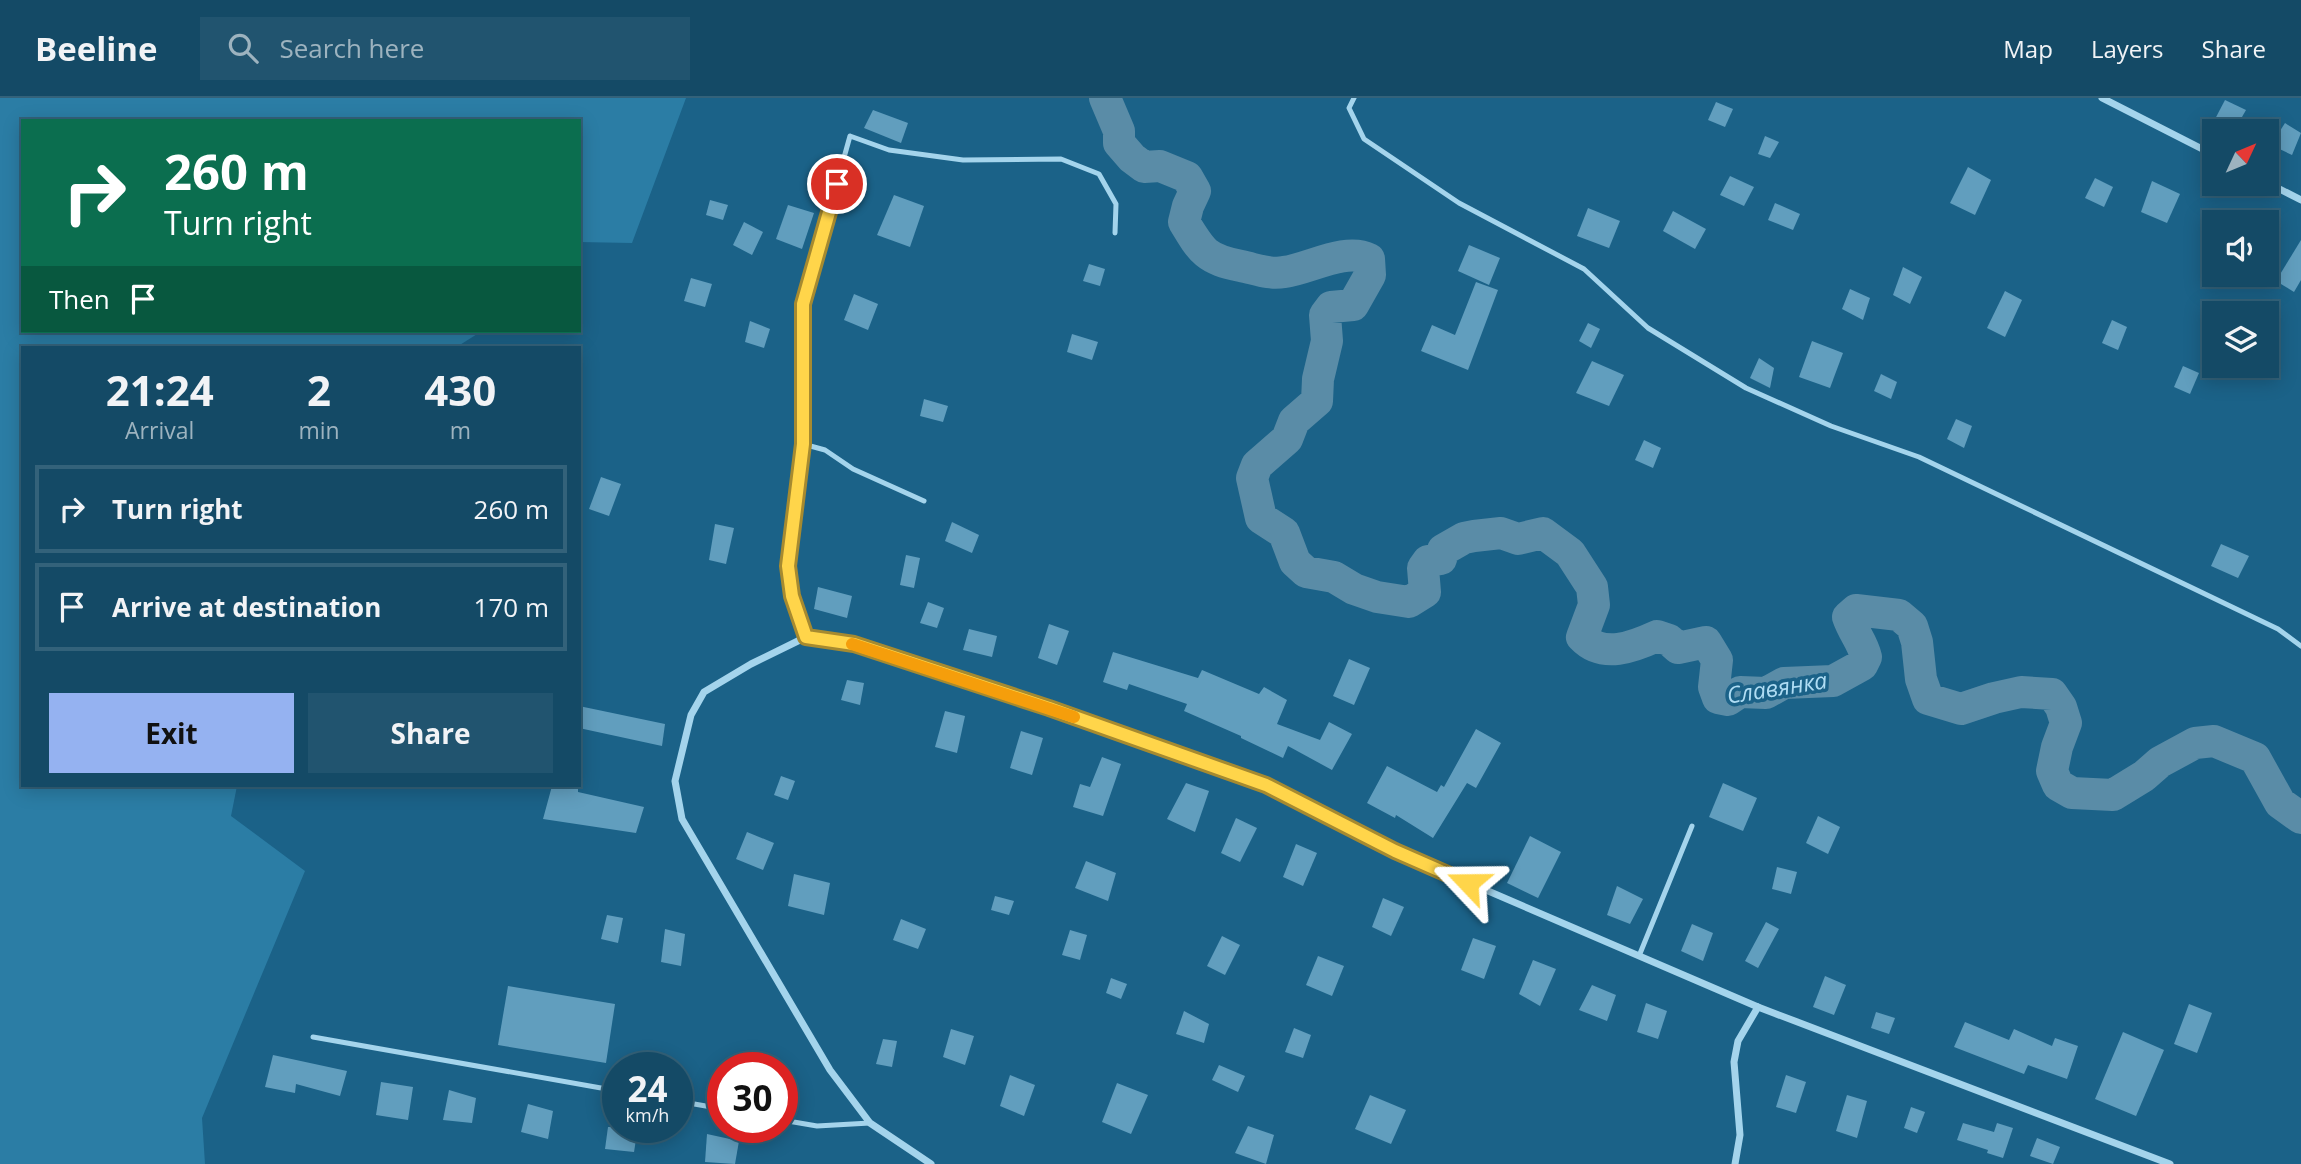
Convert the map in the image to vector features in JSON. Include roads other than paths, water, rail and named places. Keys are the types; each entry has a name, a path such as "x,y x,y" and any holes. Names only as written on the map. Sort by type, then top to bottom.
{"street":[{"path":"2102,98 2202,149"},
{"path":"2279,189 2301,200"},
{"path":"931,1164 870,1123 830,1070 682,819 675,781 691,715 704,692 751,664 806,637 854,644 1049,708 1266,785 1395,851 1758,1007 2170,1164"},
{"path":"1735,1164 1740,1135 1734,1062 1738,1041 1758,1007"}],"lane":[{"path":"1354,98 1349,108 1364,139 1459,204 1584,269 1648,328 1746,388 1831,426 1919,457 2015,501 2278,629 2301,646"},
{"path":"806,637 792,596 788,566 803,444 803,304 850,136 890,150 963,160 1061,159 1100,174 1116,204 1115,233"},
{"path":"803,444 825,450 853,469 924,501"},
{"path":"1639,956 1692,826"},
{"path":"313,1037 602,1088"},
{"path":"798,1123 817,1126 870,1123"}],"waterway":[{"name":"Славянка","path":"1105,98 1119,131 1119,143 1132,158 1144,167 1160,166 1187,177 1195,191 1184,222 1196,241 1212,257 1273,273 1294,270 1338,257 1359,256 1369,259 1370,275 1353,305 1331,307 1325,315 1327,341 1318,379 1317,401 1294,421 1287,439 1257,465 1252,478 1261,518 1284,533 1295,562 1306,572 1334,577 1354,589 1377,597 1409,602 1425,592 1423,568 1428,561 1441,559 1443,550 1464,538 1501,533 1518,539 1543,533 1570,553 1592,587 1594,605 1582,637 1590,644 1609,649 1628,647 1657,636 1669,640 1678,648 1706,642 1717,660 1714,687 1718,698 1728,700 1740,692 1766,693 1784,683 1833,681 1862,665 1866,657 1848,617 1856,610 1899,615 1912,626 1917,642 1921,679 1928,699 1961,709 2021,692 2052,694 2061,707 2066,723 2052,771 2058,785 2072,793 2113,795 2144,776 2160,762 2195,743 2214,741 2255,758 2280,803 2301,818"}]}
